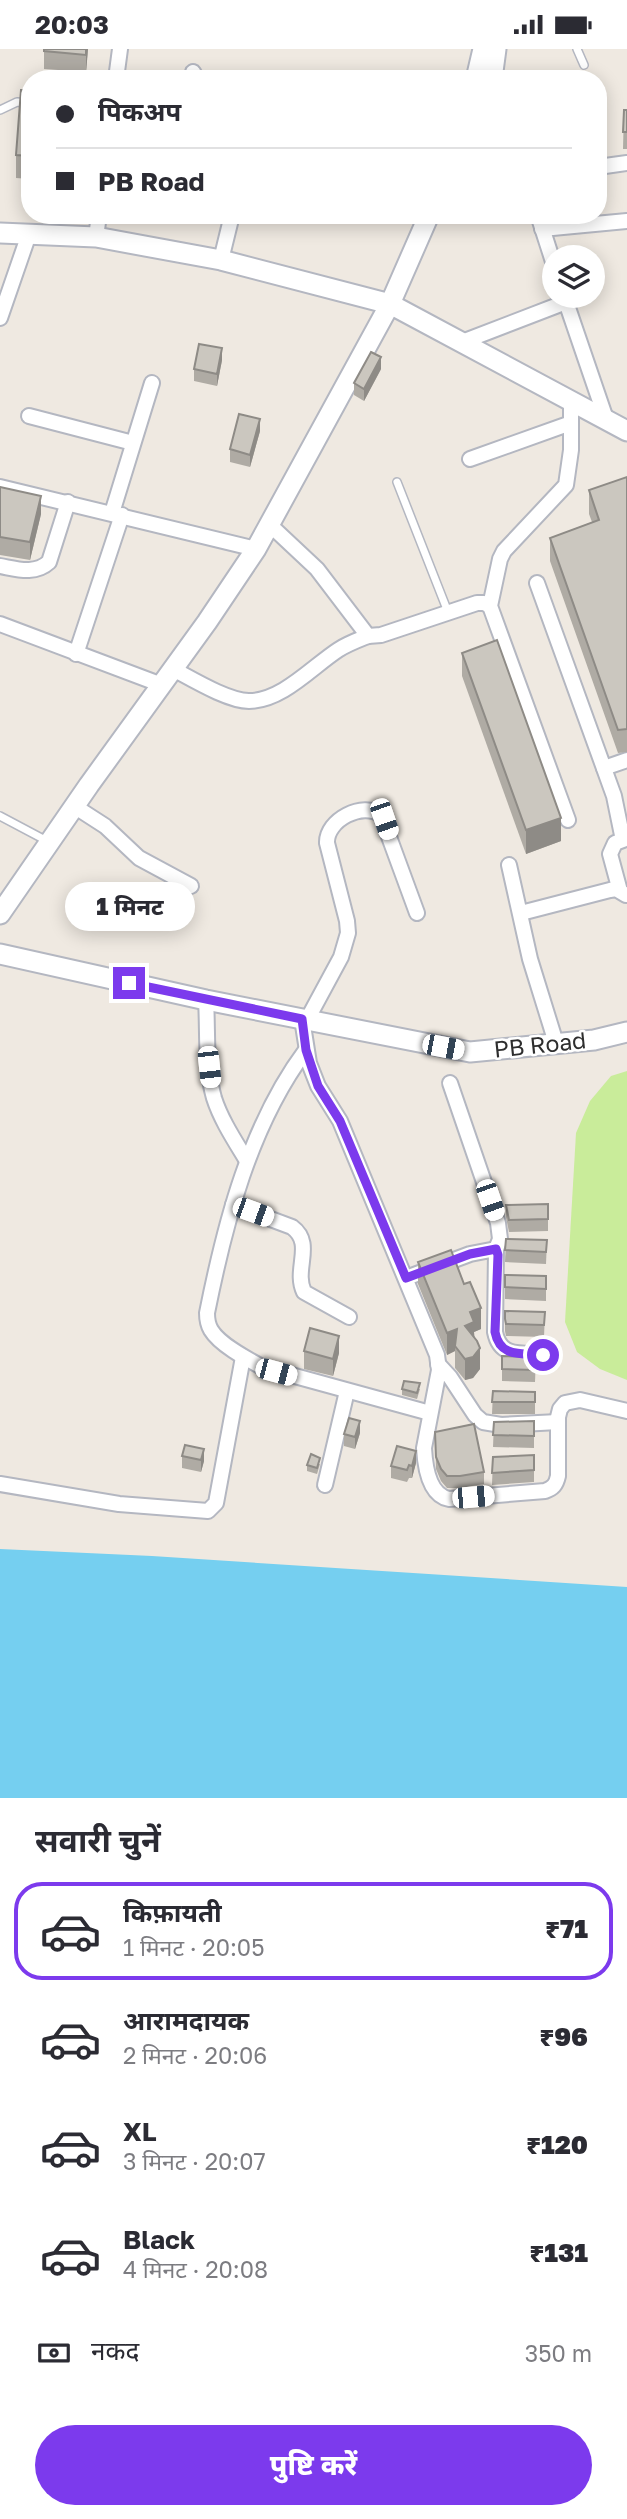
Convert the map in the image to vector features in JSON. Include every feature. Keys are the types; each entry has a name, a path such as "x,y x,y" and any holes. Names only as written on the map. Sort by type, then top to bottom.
{"street":[{"path":"117,70 120,49"},
{"path":"478,70 483,49"},
{"path":"493,70 496,49"},
{"path":"607,166 627,163"},
{"path":"607,221 627,221"},
{"path":"96,237 98,224"},
{"path":"221,260 230,224"},
{"path":"396,307 426,224"},
{"path":"0,914 256,549 406,291 438,224"},
{"path":"541,224 548,245"},
{"path":"0,233 96,237 221,260 396,307 627,431"},
{"path":"0,318 29,234"},
{"path":"462,342 543,308"},
{"path":"568,308 606,419"},
{"path":"76,654 152,383"},
{"path":"568,820 490,607 504,551 566,485 571,450 571,400"},
{"path":"29,416 133,443"},
{"path":"470,459 571,423"},
{"path":"0,487 256,549"},
{"path":"0,566 28,571 44,567 49,562 68,502"},
{"path":"269,524 317,569 368,635"},
{"path":"537,583 614,796 623,840 615,843 610,854 624,894"},
{"path":"0,624 76,654 168,677 247,701 264,698 295,683 339,649 368,635 381,635 477,603 490,607"},
{"path":"604,768 627,760"},
{"path":"74,806 105,825 139,858 191,886"},
{"path":"417,913 381,815 376,811 362,811 334,823 327,835 327,843 347,921 346,944 305,1019 306,1050 318,1086 340,1121 437,1355 438,1364 424,1448 436,1493 441,1498 449,1499 545,1491 552,1488 557,1483 558,1476 560,1409 571,1401 580,1400 627,1411"},
{"path":"509,865 530,959 556,1043"},
{"path":"521,913 610,890 624,894"},
{"name":"PB Road","path":"0,954 206,1000 470,1052 594,1040 627,1032"},
{"path":"206,1000 209,1067 215,1099 225,1123 247,1161"},
{"path":"306,1050 284,1083 247,1161 224,1233 207,1313 211,1330 243,1357 276,1372 430,1413"},
{"path":"450,1083 498,1223 500,1239 496,1249 497,1342 508,1352 543,1355"},
{"path":"233,1205 298,1231 304,1245 300,1275 303,1292 349,1317"},
{"path":"406,1278 470,1254 496,1249"},
{"path":"0,1484 119,1504 208,1511 216,1503 243,1357"},
{"path":"438,1364 483,1422 501,1425 558,1422"},
{"path":"325,1485 347,1391"}],"lane":[{"path":"577,49 584,65"},
{"path":"0,110 21,102"},
{"path":"397,482 448,613"},
{"path":"0,816 49,842"}],"green space":[{"path":"627,1071 627,1380 600,1369 577,1352 565,1322 576,1133 590,1101 611,1076"}],"water":[{"path":"0,1549 152,1556 627,1587 627,1798 0,1798"}],"building":[{"path":"86,49 86,55 44,51"},
{"path":"21,90 21,155 16,155"},
{"path":"624,110 627,110 627,132 623,132"},
{"path":"199,344 222,348 217,374 194,369"},
{"path":"371,352 381,357 364,389 354,383"},
{"path":"239,414 260,419 250,455 230,449"},
{"path":"627,477 627,729 618,730 550,538 599,520 589,490"},
{"path":"0,487 41,496 30,542 0,537"},
{"path":"497,640 561,818 526,830 462,653"},
{"path":"548,1204 548,1219 509,1220 506,1205"},
{"path":"506,1239 547,1240 546,1252 505,1250"},
{"path":"451,1250 464,1284 470,1282 481,1308 470,1312 474,1322 465,1326 480,1348 473,1357 465,1359 455,1346 457,1329 447,1333 418,1262"},
{"path":"505,1275 546,1276 546,1289 505,1287"},
{"path":"505,1311 545,1312 544,1325 506,1324"},
{"path":"310,1328 339,1336 333,1359 304,1351"},
{"path":"502,1356 536,1357 535,1370 502,1369"},
{"path":"404,1381 420,1383 417,1393 402,1389"},
{"path":"493,1391 535,1392 535,1402 492,1402"},
{"path":"349,1418 360,1421 355,1437 344,1434"},
{"path":"534,1421 534,1436 493,1435 494,1422"},
{"path":"474,1424 484,1472 447,1476 436,1457 435,1432"},
{"path":"185,1445 204,1449 201,1460 182,1456"},
{"path":"397,1446 416,1451 412,1466 409,1465 407,1470 391,1466"},
{"path":"311,1454 320,1458 317,1468 307,1465"},
{"path":"534,1455 534,1470 492,1473 493,1457"}],"route":[{"path":"129,983 302,1019 309,1063 318,1086 340,1121 406,1278 470,1254 496,1249 497,1342 508,1352 543,1355"}]}
